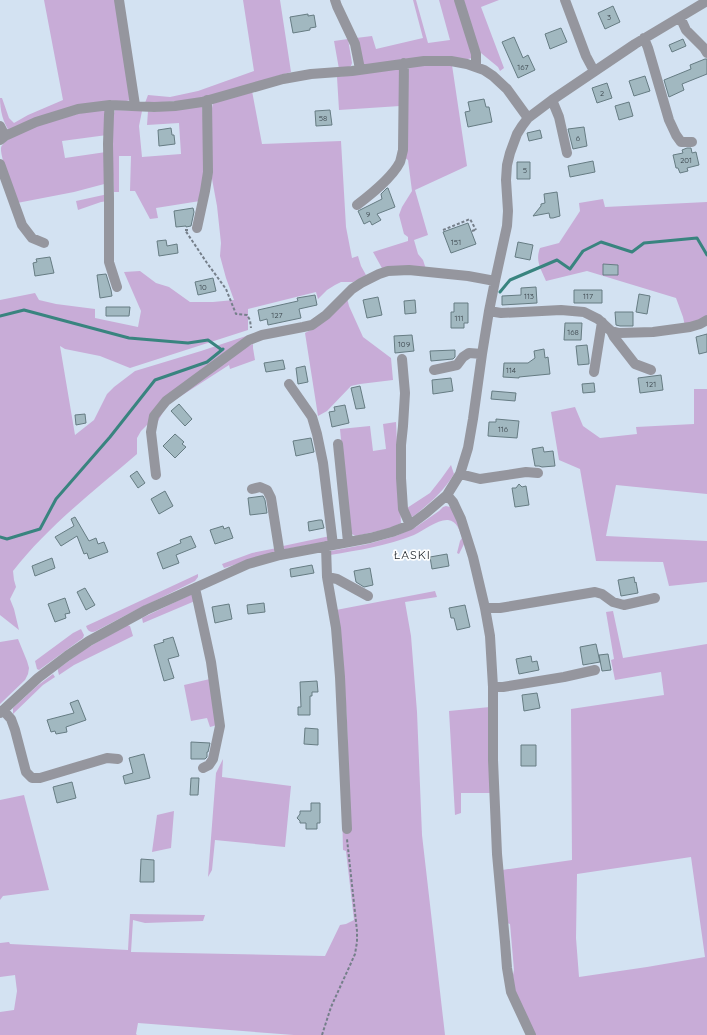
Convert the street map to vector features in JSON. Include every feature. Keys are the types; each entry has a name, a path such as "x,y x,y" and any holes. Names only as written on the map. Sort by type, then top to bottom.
{"street":[{"path":"119,0 135,105"},
{"path":"335,0 336,6 355,44 360,70"},
{"path":"458,0 476,54 476,67"},
{"path":"565,0 586,56 594,71"},
{"path":"118,759 107,758 40,778 32,778 26,772 16,730 11,720 1,712 38,678 67,656 90,641 146,610 248,564 280,555 370,538 392,532 410,525 447,495 460,474 469,441 489,311 507,226 507,165 517,134 528,118 552,100 644,38 707,1"},
{"path":"680,17 686,30 707,53"},
{"path":"644,38 669,120 681,142 692,142"},
{"path":"0,126 2,138 36,122 78,109 110,105 154,107 175,106 208,100 283,78 360,70 424,61 451,61 476,67 493,76 508,89 528,118"},
{"path":"357,205 370,196 400,162 403,150 404,63"},
{"path":"197,228 208,172 208,100"},
{"path":"552,100 559,117 567,153"},
{"path":"110,105 108,144 109,262 117,287"},
{"path":"0,164 22,225 32,238 44,243"},
{"path":"156,475 151,432 154,416 166,401 248,340 262,335 312,325 326,315 356,286 369,278 388,271 416,270 468,276 495,281"},
{"path":"489,311 501,313 561,310 584,312 598,319 611,331 635,364 651,370"},
{"path":"611,331 619,333 653,332 690,328 707,320"},
{"path":"594,372 602,322"},
{"path":"434,370 457,365 469,353 482,354"},
{"path":"402,359 405,393 401,445 401,478 403,508 410,525"},
{"path":"289,384 312,417 318,434 323,463 330,545 327,577 336,628 340,677 347,829"},
{"path":"338,444 348,542"},
{"path":"460,474 480,479 526,472 538,473"},
{"path":"252,490 260,487 267,490 271,498 280,555"},
{"path":"447,495 454,502 473,557 490,636 493,687 493,760 497,854 507,968 511,992 531,1035"},
{"path":"327,577 337,579 368,596"},
{"path":"195,588 211,662 220,726 213,758 209,765 203,768"},
{"path":"485,608 500,608 595,592 602,594 613,602 624,604 655,598"},
{"path":"493,687 503,688 595,670"}],"path":[{"path":"443,230 470,219 474,230"},
{"path":"197,228 185,230 226,289 236,314 247,315 250,320 251,332"},
{"path":"322,1035 331,1007 352,963 357,942 347,829"}],"shaded area":[{"path":"44,0 117,0 130,100 10,132 5,125 2,116 0,98 2,98 9,118 14,123 28,115 63,100"},
{"path":"243,0 280,0 291,72 197,100 145,103 148,95 170,97 198,91 254,71"},
{"path":"413,0 416,0 428,43 450,40 439,0 499,0 481,7 504,68 500,71 498,67 481,53 474,52 472,58 468,59 363,64 356,38 372,36 376,49 423,38"},
{"path":"348,39 352,63 349,68 339,69 334,41"},
{"path":"413,65 452,65 467,166 415,190 428,235 414,240 418,254 423,260 426,269 383,270 373,252 408,241 408,237 404,234 399,215 412,191 408,160 405,158 407,85 409,68"},
{"path":"400,68 400,106 339,110 337,77"},
{"path":"252,91 262,144 341,141 346,227 352,258 358,256 366,275 353,282 341,282 335,285 327,290 318,299 316,292 248,309 248,330 130,368 100,356 65,349 60,346 75,435 94,420 107,394 135,371 246,336 254,335 239,350 253,344 255,360 230,369 229,365 167,405 158,421 147,425 141,431 137,438 137,454 56,524 13,571 16,587 10,599 19,630 0,615 0,300 35,293 39,300 56,304 95,309 95,318 138,327 141,311 124,272 140,271 156,283 169,287 190,302 234,300 220,256 221,243 212,179 212,108 213,103"},
{"path":"202,106 207,160 200,201 156,208 158,218 150,219 135,191 130,191 131,156 119,156 119,192 114,192 112,156 113,117 115,110 142,111 139,126 142,157 181,154 179,123 147,125 148,111 152,112"},
{"path":"87,111 106,111 107,135 62,141 65,158 106,152 108,183 74,192 17,203 1,152 1,148 5,142 26,130 54,120"},
{"path":"108,194 108,201 78,210 76,201"},
{"path":"603,199 605,207 707,202 707,317 685,326 676,298 587,271 546,281 538,261 540,248 559,243 580,211 579,203"},
{"path":"347,298 363,337 391,358 393,380 351,386 327,411 318,416 305,333 318,326"},
{"path":"694,389 707,389 707,494 616,485 606,536 707,541 707,582 669,586 663,562 596,561 580,469 559,460 551,412 575,407 583,426 600,438 637,434 636,427 694,424"},
{"path":"396,422 401,523 391,528 356,536 351,533 349,525 340,429 370,426 373,451 386,449 383,424"},
{"path":"451,465 454,474 446,486 426,506 412,517 410,516 407,508 430,493"},
{"path":"446,506 453,509 465,542 459,554 457,553 462,538 459,529 454,522 444,520 414,535 394,542 330,555 331,551 368,544 396,536 416,527"},
{"path":"330,536 331,541 286,549 284,549 283,546"},
{"path":"277,548 278,551 224,568 222,564 252,553"},
{"path":"198,574 195,581 96,631 90,632 86,626"},
{"path":"435,591 437,597 405,602 411,636 417,712 422,835 445,1035 294,1035 138,1023 137,1035 0,1035 0,1012 14,1010 17,991 15,975 0,977 0,943 9,942 10,944 128,950 130,914 205,915 203,921 145,923 133,920 131,952 325,956 340,925 354,920 346,851 343,850 342,808 350,830 347,722 342,646 336,610"},
{"path":"192,594 195,601 143,623 142,618"},
{"path":"613,611 623,658 707,644 707,1035 535,1035 514,989 510,924 507,923 502,870 572,860 571,709 664,695 661,672 615,680 611,660 614,659 606,612","holes":["691,857 705,957 579,977 576,938 577,874"]},
{"path":"127,625 130,626 133,636 74,665 59,675 58,669 82,651"},
{"path":"81,629 84,635 83,638 39,670 37,669 35,661 73,633"},
{"path":"18,639 29,668 28,674 25,680 0,704 0,642"},
{"path":"53,674 55,677 43,685 13,714 13,708 37,686"},
{"path":"210,679 217,725 210,727 207,718 191,721 184,685"},
{"path":"490,707 491,793 461,793 461,813 455,815 449,711"},
{"path":"223,759 222,777 291,786 285,847 215,840 212,870 208,877 216,773"},
{"path":"24,795 49,890 3,896 0,900 0,800"},
{"path":"174,811 171,848 152,852 157,815"}],"building":[{"path":"613,6 620,22 605,29 598,13"},
{"path":"308,14 308,16 314,15 316,27 310,28 310,30 293,33 290,17"},
{"path":"561,28 567,42 550,49 545,34"},
{"path":"514,37 523,58 528,55 535,70 518,78 502,42"},
{"path":"683,39 686,46 672,52 669,45"},
{"path":"707,59 707,74 682,84 684,90 669,97 664,80 691,69 690,65"},
{"path":"645,76 650,91 634,96 629,81"},
{"path":"607,83 612,98 597,103 592,88"},
{"path":"484,99 486,107 489,107 492,122 468,127 465,112 470,111 468,102"},
{"path":"629,102 633,116 619,120 615,106"},
{"path":"330,110 332,125 316,126 315,111"},
{"path":"584,127 587,146 573,149 568,129"},
{"path":"171,128 172,135 174,135 175,144 159,146 158,130"},
{"path":"540,130 542,138 529,141 527,133"},
{"path":"691,148 692,153 696,152 699,165 687,168 688,171 680,173 678,168 676,168 673,155 683,153 682,150"},
{"path":"593,161 595,172 570,177 568,166"},
{"path":"517,162 530,162 530,179 517,179"},
{"path":"387,188 395,207 377,214 381,220 372,225 370,221 364,224 358,211 382,199 381,194"},
{"path":"557,192 560,216 550,218 549,213 533,216 541,204 545,203 544,194"},
{"path":"193,208 194,212 191,226 176,227 174,211"},
{"path":"468,223 476,244 451,253 443,232"},
{"path":"166,240 167,246 177,244 178,253 159,256 157,241"},
{"path":"518,242 533,245 530,260 515,257"},
{"path":"50,257 54,273 35,276 33,263 37,262 36,259"},
{"path":"603,264 618,265 618,275 603,275"},
{"path":"106,274 112,296 100,298 97,275"},
{"path":"213,278 216,291 198,295 195,282"},
{"path":"536,287 537,303 502,305 502,296 521,295 521,288"},
{"path":"574,290 602,290 602,303 574,303"},
{"path":"639,294 650,296 647,314 636,312"},
{"path":"315,295 317,305 299,309 301,318 268,325 267,319 260,321 258,310 298,301 297,298"},
{"path":"378,297 382,315 367,318 363,300"},
{"path":"415,300 416,313 405,314 404,301"},
{"path":"454,303 468,303 468,323 464,323 464,328 451,328 451,312 454,312"},
{"path":"106,307 130,307 129,316 106,316"},
{"path":"615,312 633,312 633,326 616,325"},
{"path":"565,323 582,323 581,340 564,340"},
{"path":"707,334 707,352 699,354 696,337"},
{"path":"412,335 414,351 395,353 394,336"},
{"path":"587,345 589,364 578,365 576,346"},
{"path":"544,349 545,358 548,357 550,374 519,378 503,377 504,363 528,363 535,358 534,351"},
{"path":"455,350 455,357 453,359 431,361 430,351"},
{"path":"283,360 285,369 266,372 264,363"},
{"path":"305,366 308,382 298,384 296,368"},
{"path":"661,375 663,390 640,393 638,378"},
{"path":"451,378 453,391 433,394 432,380"},
{"path":"594,383 595,392 583,393 582,384"},
{"path":"360,386 365,408 356,409 351,388"},
{"path":"492,391 516,393 515,401 491,399"},
{"path":"179,404 192,419 185,426 171,411"},
{"path":"345,405 349,423 332,427 329,412 335,411 334,407"},
{"path":"85,414 86,423 76,425 75,415"},
{"path":"496,419 519,421 517,438 488,436 489,422 496,422"},
{"path":"175,434 184,442 182,444 186,447 175,458 163,446"},
{"path":"311,438 314,452 296,456 293,441"},
{"path":"543,447 544,452 553,451 555,466 535,466 532,449"},
{"path":"137,471 145,483 138,488 130,476"},
{"path":"519,484 522,487 526,486 529,505 515,507 512,488 516,488"},
{"path":"165,491 173,506 159,514 151,499"},
{"path":"263,496 267,513 250,515 248,498"},
{"path":"75,517 89,541 96,538 98,544 104,542 108,552 89,559 87,553 84,554 77,536 61,546 55,537 74,526 71,519"},
{"path":"322,520 324,528 309,531 308,522"},
{"path":"223,526 224,529 229,527 233,538 215,544 210,530"},
{"path":"191,536 196,547 176,555 179,563 163,569 157,553 181,543 180,540"},
{"path":"447,554 449,566 432,569 430,557"},
{"path":"52,558 55,568 35,576 32,566"},
{"path":"312,565 314,573 291,577 290,569"},
{"path":"370,568 373,585 364,587 356,582 354,571"},
{"path":"634,577 638,593 621,596 618,580"},
{"path":"85,588 95,605 86,610 77,592"},
{"path":"65,598 70,613 65,614 66,618 55,622 48,604"},
{"path":"264,603 265,612 248,614 247,605"},
{"path":"229,604 232,619 215,623 212,607"},
{"path":"465,605 470,627 457,630 454,618 451,618 449,608"},
{"path":"173,637 179,656 168,659 174,678 164,681 154,645"},
{"path":"596,644 600,662 583,665 580,647"},
{"path":"608,654 611,670 602,671 599,655"},
{"path":"531,656 532,662 537,661 539,670 519,674 516,659"},
{"path":"317,681 318,692 312,692 312,696 310,696 310,715 298,715 298,707 301,707 300,682"},
{"path":"537,693 540,708 524,711 522,695"},
{"path":"78,700 86,720 66,727 67,732 56,734 55,731 51,732 47,720 74,713 70,703"},
{"path":"305,728 318,729 318,745 304,744"},
{"path":"191,742 210,743 207,757 205,759 191,759"},
{"path":"521,745 536,745 536,766 521,766"},
{"path":"144,754 150,778 125,784 123,776 133,773 129,758"},
{"path":"191,778 199,778 198,795 190,795"},
{"path":"72,782 76,798 57,803 53,787"},
{"path":"311,803 320,803 320,823 317,823 317,829 306,829 306,823 300,823 297,818 300,811 311,811"},
{"path":"141,859 154,860 154,882 140,882"}],"waterway":[{"path":"500,292 510,280 557,260 570,269 583,251 601,242 632,252 644,243 697,238 707,255"},
{"path":"0,316 24,310 129,338 188,343 208,340 222,350"},
{"path":"0,537 7,539 40,529 56,499 110,437 155,380 207,362 223,349"}],"district":[{"name":"ŁASKI","path":"412,554"}]}
